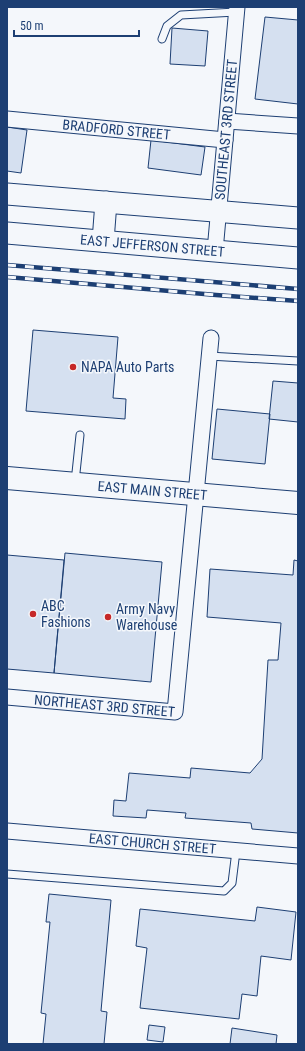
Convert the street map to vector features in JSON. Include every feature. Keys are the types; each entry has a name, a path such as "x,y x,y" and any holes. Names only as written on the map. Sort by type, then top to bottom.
{"main road":[{"path":"7,194 298,218"},
{"path":"103,241 106,202"},
{"name":"EAST JEFFERSON STREET","path":"7,233 298,258"},
{"name":"EAST MAIN STREET","path":"7,478 298,503"}],"street":[{"name":"SOUTHEAST 3RD STREET","path":"215,251 237,9"},
{"name":"BRADFORD STREET","path":"7,119 225,140"},
{"path":"227,121 298,126"},
{"path":"196,494 211,338"},
{"name":"NORTHEAST 3RD STREET","path":"7,697 175,712 196,494"},
{"name":"EAST CHURCH STREET","path":"7,831 298,856"}],"lane":[{"path":"162,39 168,26 181,15 237,9"},
{"path":"209,356 298,361"},
{"path":"75,484 80,435"},
{"path":"7,874 224,891 232,883 236,851"}],"building":[{"path":"265,17 298,20 298,104 255,99"},
{"path":"172,28 208,31 205,66 170,64"},
{"path":"7,127 27,130 21,173 7,171"},
{"path":"151,140 205,147 201,175 148,168"},
{"name":"NAPA Auto Parts","path":"33,330 118,337 113,398 126,399 125,419 26,411"},
{"path":"273,381 298,383 298,422 269,419"},
{"path":"217,409 270,414 265,464 212,459"},
{"name":"Army Navy Warehouse","path":"65,553 162,562 151,682 54,673"},
{"name":"ABC Fashions","path":"7,555 64,560 54,673 7,669"},
{"path":"294,560 298,561 298,833 252,829 251,823 185,818 186,813 147,810 146,818 113,816 114,800 126,801 129,773 190,778 191,768 250,773 262,759 268,660 278,660 281,623 207,617 210,569 293,575"},
{"path":"49,894 111,900 101,1011 107,1012 104,1044 43,1044 46,1014 41,1013 50,922 46,922"},
{"path":"257,907 296,912 291,960 261,956 257,996 242,994 239,1019 140,1008 147,948 136,946 140,909 255,921"},
{"path":"149,1025 165,1027 163,1042 147,1040"},
{"path":"232,1028 277,1035 276,1044 230,1044"}],"railway":[{"path":"7,265 298,289"},
{"path":"7,277 298,301"}],"place":[{"name":"NAPA Auto Parts","path":"73,367"},
{"name":"ABC Fashions","path":"33,614"},
{"name":"Army Navy Warehouse","path":"108,617"}]}
